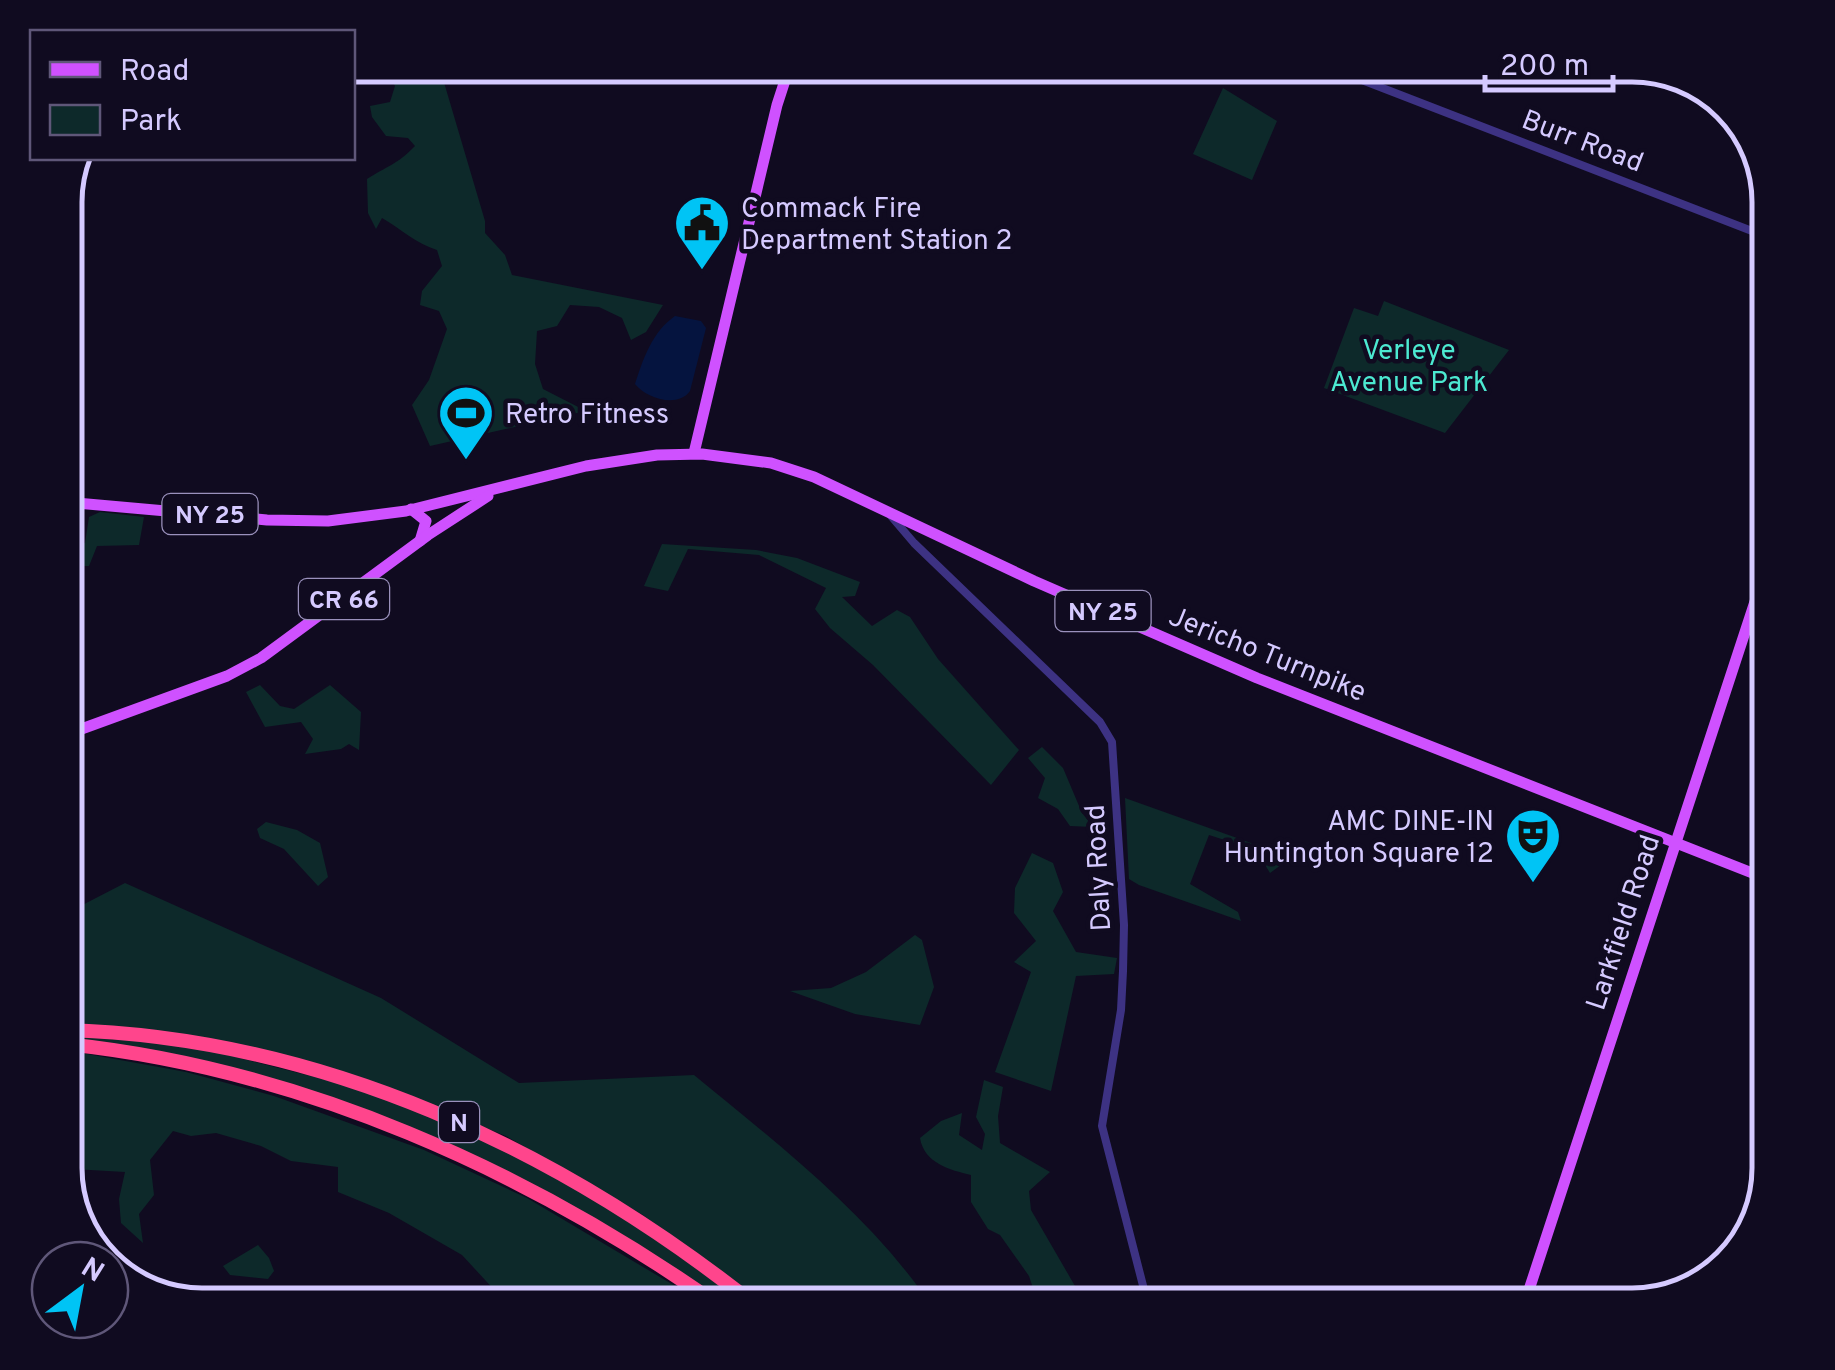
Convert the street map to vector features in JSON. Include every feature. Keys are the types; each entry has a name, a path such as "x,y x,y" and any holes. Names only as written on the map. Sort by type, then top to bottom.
{"highway":[{"name":"N","path":"83,1031 139,1034 248,1052 337,1076 426,1108 511,1146 594,1192 732,1288"},
{"name":"N","path":"83,1046 219,1070 309,1097 398,1130 554,1203 622,1241 692,1288"}],"main road":[{"path":"694,454 785,82"},
{"name":"NY 25","path":"83,503 309,522 411,510 586,466 694,454"},
{"name":"Jericho Turnpike","path":"694,454 735,456 788,467 1034,581 1273,684 1752,873"},
{"name":"CR 66","path":"83,728 227,676 262,658 496,491"},
{"path":"411,510 426,521 420,542"},
{"name":"Larkfield Road","path":"1530,1288 1752,610"}],"street":[{"name":"Burr Road","path":"1367,82 1752,231"},
{"name":"Daly Road","path":"888,513 914,544 1109,732 1124,925 1121,1010 1102,1126 1144,1288"}],"green space":[{"path":"393,82 444,82 485,221 485,233 505,255 512,275 663,305 646,332 631,340 622,318 599,307 570,305 557,326 537,331 535,364 543,389 586,411 430,446 412,405 429,380 447,329 439,311 420,305 422,291 442,266 437,250 382,218 376,229 368,213 367,179 415,146 408,138 386,136 372,117 370,106 390,102"},
{"path":"1223,88 1277,121 1252,180 1193,154"},
{"name":"Verleye Avenue Park","path":"1384,301 1509,350 1445,433 1324,388 1354,308 1378,316"},
{"path":"100,512 144,517 139,545 97,546 89,566 83,566 89,517"},
{"path":"662,544 756,550 797,558 860,582 855,596 842,597 872,626 897,610 910,617 938,659 1019,750 991,785 873,665 830,628 815,609 826,588 759,555 688,549 668,591 644,586"},
{"path":"260,685 280,706 294,709 330,685 361,712 359,750 349,744 341,749 305,754 313,739 301,722 265,727 246,692"},
{"path":"1042,747 1063,768 1082,813 1093,827 1070,826 1058,809 1038,798 1045,778 1028,758"},
{"path":"1125,798 1282,854 1281,865 1270,873 1256,850 1209,835 1190,884 1238,912 1241,921 1139,885 1129,879"},
{"path":"266,822 297,830 320,843 328,877 318,886 284,849 260,838 257,829"},
{"path":"1032,853 1053,863 1063,892 1053,911 1076,952 1117,958 1114,974 1076,976 1051,1091 995,1072 1031,972 1014,962 1036,941 1014,913 1015,888"},
{"path":"125,883 381,998 519,1083 694,1075 851,1210 918,1288 740,1288 643,1215 506,1136 355,1076 83,1029 83,905"},
{"path":"915,935 922,940 934,987 920,1025 855,1014 790,991 831,988 866,972"},
{"path":"83,1036 188,1045 366,1090 423,1111 587,1192 724,1288 694,1288 576,1212 295,1090 83,1045"},
{"path":"83,1053 186,1072 274,1096 424,1150 527,1198 678,1288 492,1288 462,1255 389,1213 338,1192 338,1167 291,1161 261,1146 216,1133 191,1136 173,1131 150,1160 154,1195 139,1214 143,1243 121,1223 119,1199 125,1172 83,1170"},
{"path":"984,1080 1003,1087 998,1116 1000,1143 1050,1172 1029,1191 1031,1210 1076,1288 1033,1288 1000,1235 988,1229 971,1202 971,1175 939,1164 922,1147 920,1138 941,1121 962,1113 959,1135 982,1150 985,1134 976,1117"},
{"path":"258,1245 274,1271 268,1279 230,1275 223,1266"}],"water":[{"path":"675,316 701,321 706,328 690,391 670,400 647,394 635,384 654,338"}],"place":[{"name":"Commack Fire Department Station 2","path":"702,272"},
{"name":"Retro Fitness","path":"466,462"},
{"name":"AMC DINE-IN Huntington Square 12","path":"1533,885"}]}
